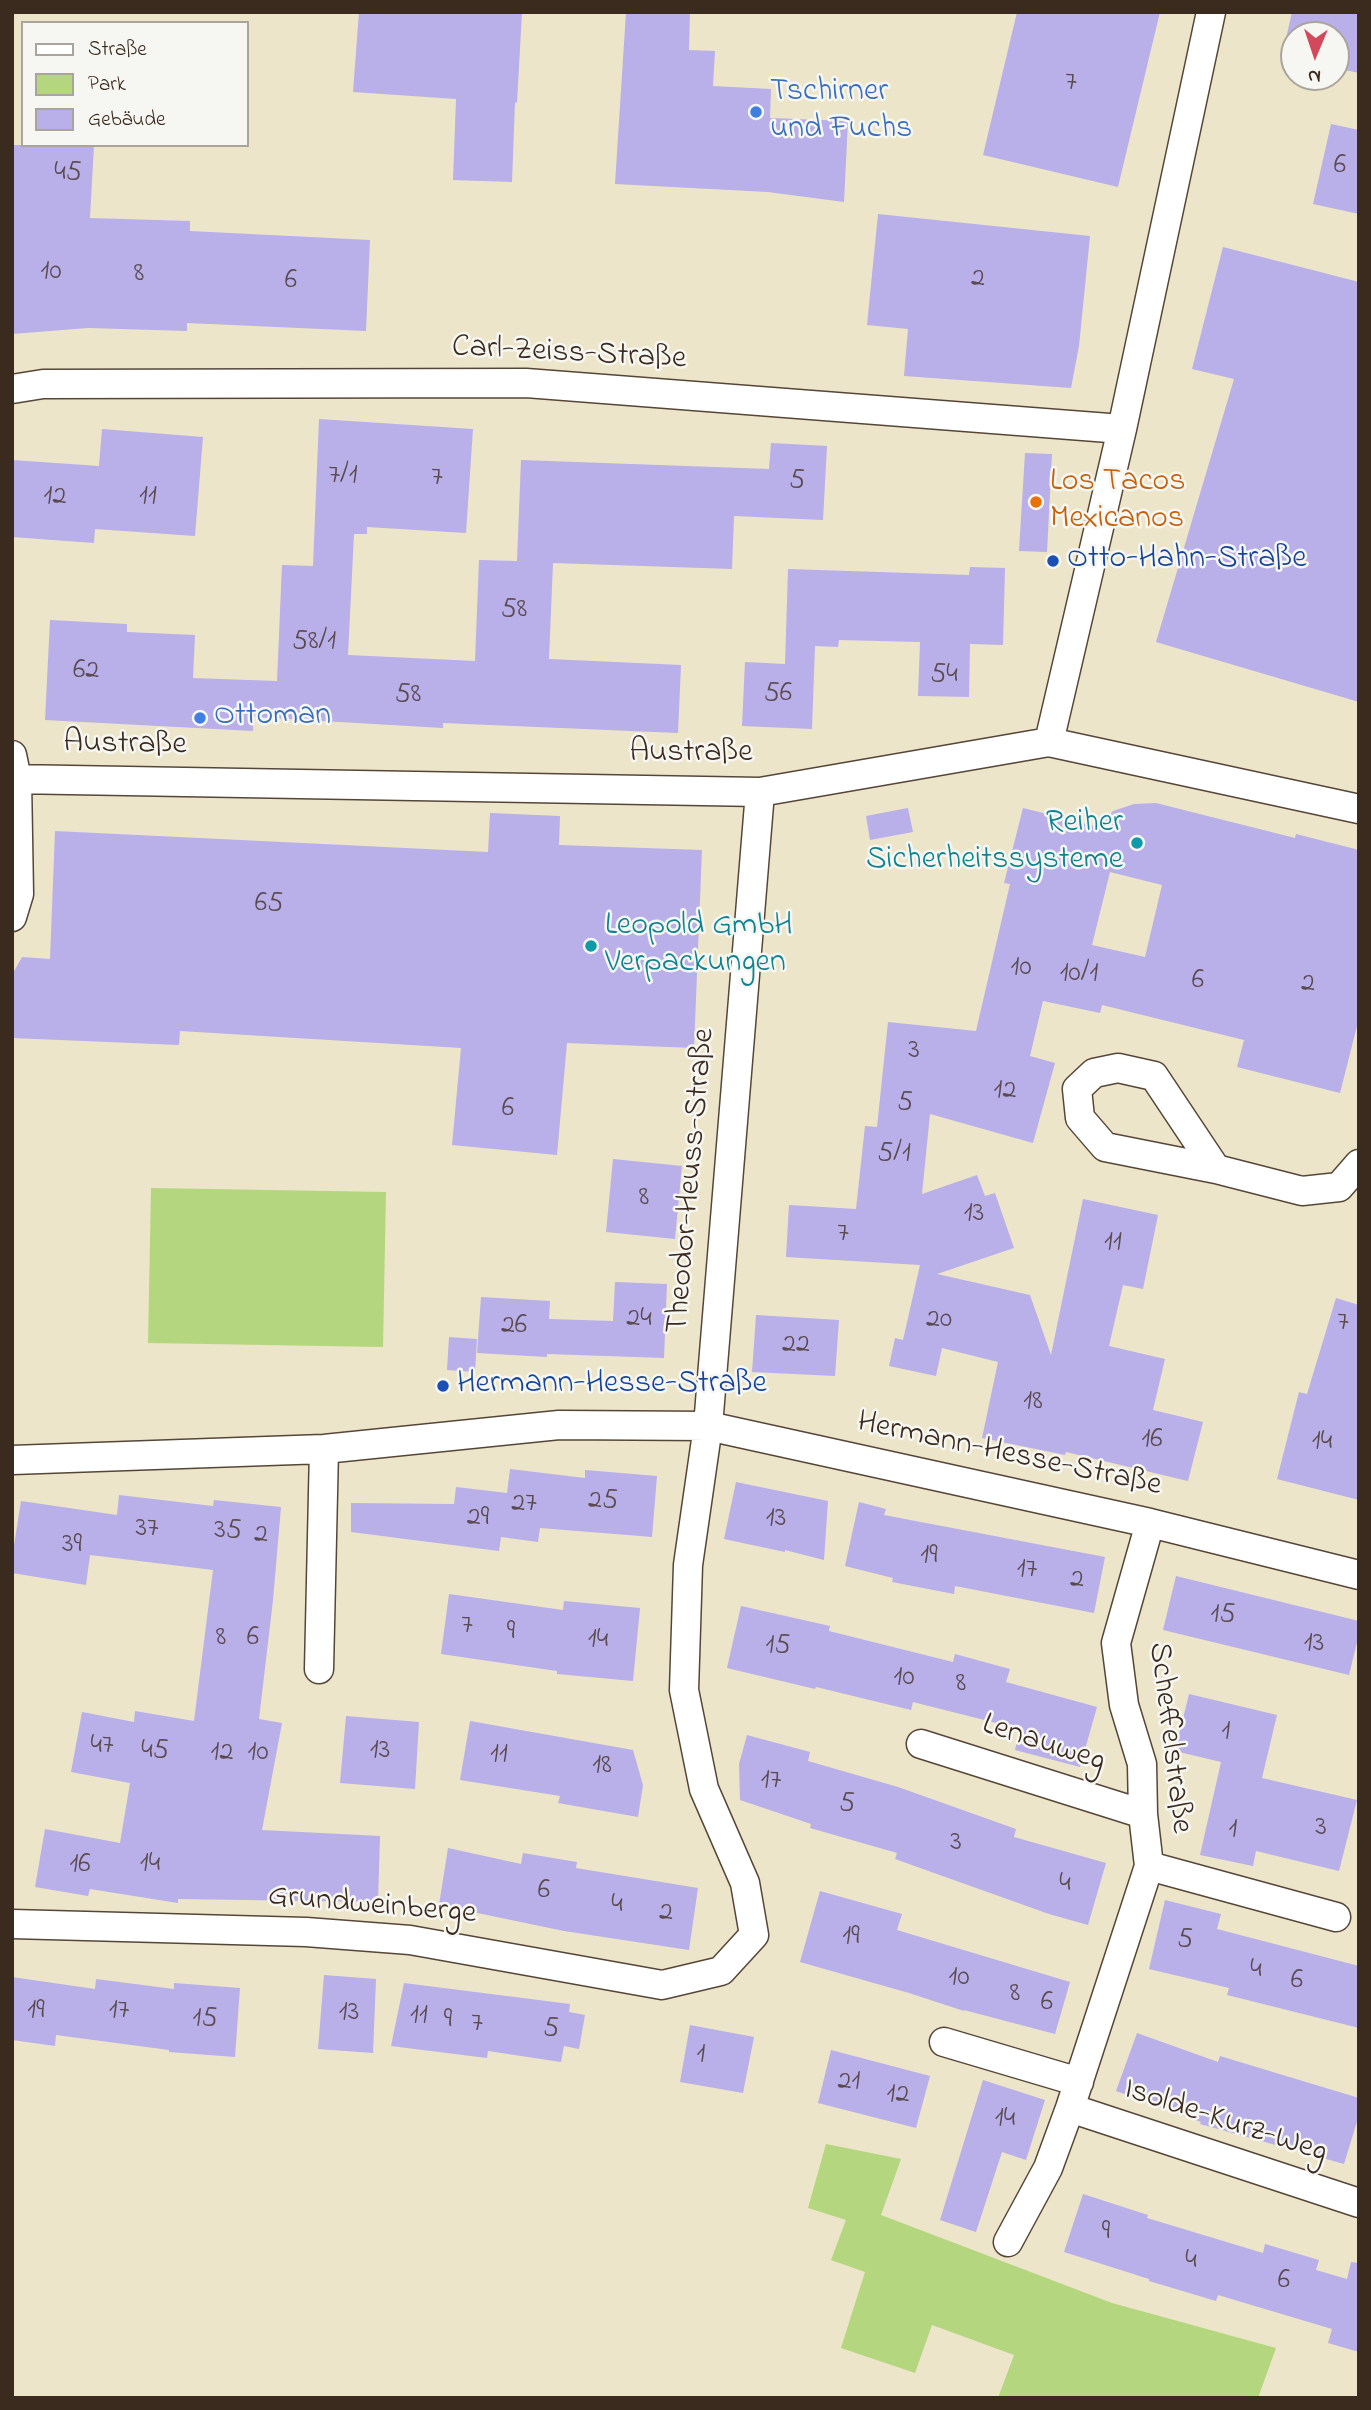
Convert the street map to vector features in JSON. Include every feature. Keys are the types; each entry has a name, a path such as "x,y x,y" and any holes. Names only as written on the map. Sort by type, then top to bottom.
{"street":[{"path":"1049,742 1122,429 1212,12"},
{"name":"Carl-Zeiss-Straße","path":"12,389 43,384 526,383 1122,429"},
{"name":"Austraße","path":"14,771 760,792 1049,742 1359,809"},
{"path":"12,917 19,894 14,771"},
{"name":"Theodor-Heuss-Straße","path":"721,1971 754,1935 745,1883 704,1789 684,1690 688,1564 708,1426 760,792"},
{"path":"1216,1169 1154,1076 1118,1068 1094,1073 1077,1089 1080,1118 1105,1147 1216,1169 1302,1191 1339,1187 1359,1164"},
{"name":"Hermann-Hesse-Straße","path":"12,1460 324,1449 559,1425 708,1426 1150,1523 1359,1575"},
{"path":"319,1669 324,1449"},
{"name":"Scheffelstraße","path":"1008,2242 1048,2168 1075,2095 1149,1866 1143,1814 1142,1764 1124,1704 1116,1643 1150,1523"},
{"name":"Lenauweg","path":"921,1744 1143,1814"},
{"path":"1149,1866 1336,1917"},
{"name":"Grundweinberge","path":"12,1924 306,1932 410,1940 662,1985 721,1971"},
{"path":"944,2042 1075,2095"},
{"name":"Isolde-Kurz-Weg","path":"1075,2095 1359,2203"}],"green space":[{"path":"151,1188 386,1192 383,1347 148,1343"},
{"path":"826,2144 901,2159 881,2215 1112,2303 1276,2348 1258,2398 998,2398 1014,2355 932,2325 915,2373 841,2348 865,2272 831,2260 846,2220 808,2208"}],"building":[{"path":"359,12 522,12 512,182 453,180 456,99 353,92"},
{"path":"626,12 690,12 689,50 715,51 713,86 771,89 770,118 848,121 844,202 768,192 615,184"},
{"path":"1017,12 1160,12 1118,187 983,155"},
{"path":"1292,12 1359,12 1359,73 1350,71 1350,21 1290,21"},
{"path":"1331,124 1359,130 1359,214 1313,204"},
{"path":"12,145 94,147 90,218 190,221 190,231 370,240 366,331 187,323 187,331 88,328 12,334"},
{"path":"878,214 1090,236 1079,346 1071,388 904,376 908,329 867,325"},
{"path":"1223,247 1359,282 1359,702 1156,642 1234,379 1192,369"},
{"path":"319,419 473,429 466,533 367,527 367,534 354,534 348,655 475,661 479,560 517,561 521,460 769,469 771,443 827,446 823,520 734,516 732,569 553,563 549,659 681,665 678,733 443,723 443,728 253,717 253,731 45,720 50,620 127,624 127,632 195,635 193,678 277,681 282,565 313,566"},
{"path":"102,429 203,437 195,536 95,529 94,543 12,537 12,460 99,466"},
{"name":"Los Tacos Mexicanos","path":"1025,453 1052,454 1047,552 1019,551"},
{"path":"970,567 1005,568 1003,645 970,644 969,697 918,696 920,642 839,640 838,647 815,646 812,729 742,726 745,662 785,664 788,569 969,575"},
{"path":"1156,803 1295,838 1296,834 1359,850 1359,1018 1340,1093 1237,1067 1244,1040 1102,1005 1100,1013 1043,1001 1030,1056 1055,1063 1033,1143 930,1114 922,1194 977,1175 985,1196 995,1193 1014,1248 937,1274 1030,1295 1051,1355 1083,1199 1158,1215 1143,1289 1123,1285 1109,1346 1165,1359 1153,1410 1203,1422 1188,1481 1066,1452 1065,1455 982,1438 998,1362 942,1348 936,1376 889,1366 895,1338 903,1340 920,1265 786,1257 789,1205 856,1209 865,1126 877,1127 888,1022 976,1031 1010,884 1004,883 1023,808 1099,827 1113,811 1134,804","holes":["1110,872 1162,885 1145,957 1092,945"]},
{"path":"908,808 913,832 870,840 866,816"},
{"path":"490,813 560,816 559,845 702,850 694,1048 567,1043 557,1155 452,1145 461,1048 180,1031 179,1045 12,1038 12,975 22,957 50,959 55,831 488,852"},
{"path":"613,1159 682,1166 675,1239 606,1232"},
{"path":"615,1282 667,1284 664,1358 547,1354 547,1357 477,1353 481,1297 550,1301 549,1319 613,1321"},
{"path":"1336,1298 1359,1305 1359,1500 1277,1479 1299,1392 1307,1394"},
{"path":"756,1315 839,1320 835,1376 752,1372"},
{"path":"449,1337 477,1339 475,1372 447,1370"},
{"path":"510,1469 585,1478 585,1470 657,1476 652,1537 540,1528 538,1542 501,1537 499,1551 351,1532 351,1503 454,1504 456,1487 507,1493"},
{"path":"736,1482 828,1501 824,1560 724,1539"},
{"path":"119,1495 213,1506 214,1500 281,1507 259,1719 282,1723 262,1830 380,1836 378,1902 178,1899 178,1903 90,1889 88,1896 35,1887 45,1829 120,1843 130,1783 71,1772 82,1712 134,1722 135,1711 194,1721 213,1570 90,1555 86,1585 12,1573 21,1501 117,1515"},
{"path":"859,1502 886,1509 884,1515 1105,1557 1094,1613 955,1586 954,1594 892,1582 893,1578 845,1566"},
{"path":"1176,1576 1359,1621 1359,1634 1349,1675 1163,1630"},
{"path":"449,1594 563,1610 564,1601 640,1608 633,1681 557,1674 557,1671 441,1654"},
{"path":"741,1606 830,1626 829,1631 953,1662 955,1654 1010,1669 1006,1682 1097,1707 1080,1767 1015,1750 1020,1729 913,1702 911,1710 727,1668"},
{"path":"1189,1694 1277,1715 1262,1778 1357,1800 1339,1871 1256,1851 1253,1866 1200,1855 1221,1762 1175,1751"},
{"path":"346,1716 419,1722 415,1789 340,1783"},
{"path":"470,1721 633,1750 643,1785 638,1817 558,1803 560,1796 460,1780"},
{"path":"747,1735 810,1752 808,1761 898,1787 1016,1829 1014,1837 1106,1863 1088,1925 1049,1914 895,1859 897,1853 810,1828 811,1824 740,1800 739,1764"},
{"path":"448,1848 521,1864 523,1853 577,1862 576,1868 698,1888 689,1950 564,1931 439,1905"},
{"path":"820,1891 902,1914 897,1930 1070,1982 1055,2034 964,2011 800,1962"},
{"path":"1165,1900 1221,1914 1217,1929 1359,1966 1359,2028 1227,1995 1229,1988 1149,1969"},
{"path":"324,1975 376,1979 373,2053 318,2049"},
{"path":"12,1977 95,1989 96,1979 174,1989 174,1983 240,1988 235,2057 169,2052 56,2035 55,2046 12,2040"},
{"path":"404,1983 570,2004 569,2012 585,2015 579,2049 564,2046 561,2062 488,2051 487,2058 391,2046"},
{"path":"690,2025 754,2037 743,2093 680,2082"},
{"path":"1137,2033 1218,2062 1220,2056 1359,2098 1359,2115 1344,2164 1200,2124 1201,2122 1116,2091"},
{"path":"831,2050 930,2076 916,2128 818,2103"},
{"path":"983,2080 1045,2100 1026,2160 1002,2152 976,2232 940,2220"},
{"path":"1083,2194 1148,2215 1147,2218 1263,2253 1265,2244 1319,2260 1316,2270 1347,2279 1351,2262 1359,2263 1359,2352 1328,2343 1332,2329 1218,2295 1216,2301 1064,2252"}],"place":[{"name":"Tschirner und Fuchs","path":"756,112"},
{"name":"Los Tacos Mexicanos","path":"1036,502"},
{"name":"Otto-Hahn-Straße","path":"1053,561"},
{"name":"Ottoman","path":"200,718"},
{"name":"Reiher Sicherheitssysteme","path":"1137,843"},
{"name":"Leopold GmbH Verpackungen","path":"591,946"},
{"name":"Hermann-Hesse-Straße","path":"443,1386"}]}
